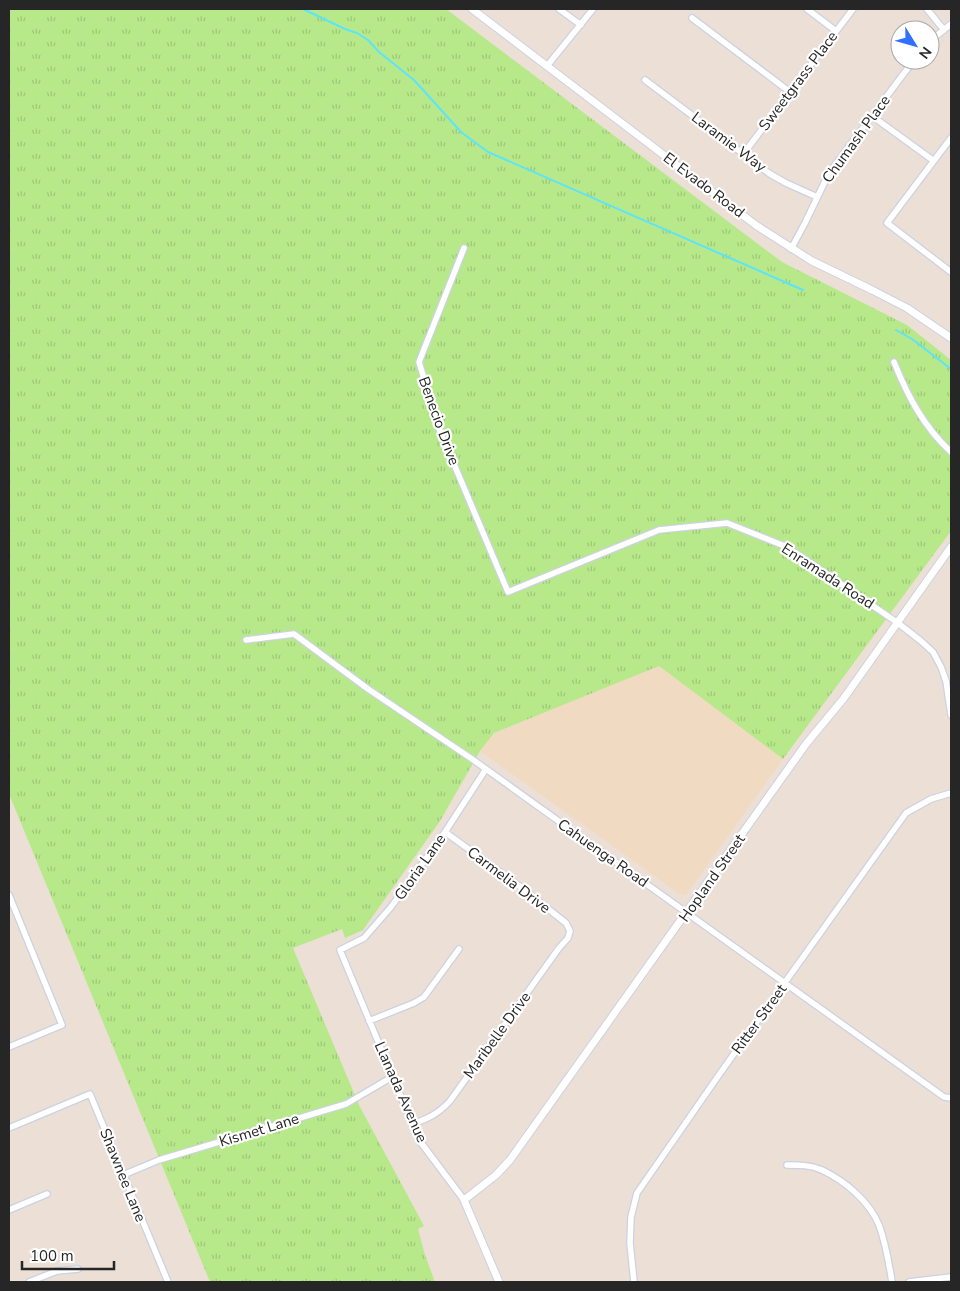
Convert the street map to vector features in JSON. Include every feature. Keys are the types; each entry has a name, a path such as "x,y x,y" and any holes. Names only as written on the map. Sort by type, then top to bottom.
{"street":[{"name":"El Evado Road","path":"472,9 757,226 791,249 907,308 951,338"},
{"path":"560,9 581,25"},
{"path":"547,66 593,9"},
{"path":"807,9 836,31"},
{"name":"Sweetgrass Place","path":"744,153 853,9"},
{"path":"927,9 944,30"},
{"path":"692,18 790,92"},
{"path":"940,33 951,24"},
{"name":"Chumash Place","path":"791,249 829,173 906,70"},
{"name":"Laramie Way","path":"645,80 779,179 817,197"},
{"path":"872,116 934,161"},
{"path":"951,138 887,223 951,272"},
{"name":"Benecio Drive","path":"464,248 418,362 440,431 508,592"},
{"path":"894,362 906,392 921,418 951,452"},
{"name":"Enramada Road","path":"508,592 659,530 727,523 787,547 898,623 933,652 946,681 951,715"},
{"name":"Hopland Street","path":"464,1200 496,1175 510,1160 806,744 844,698 951,547"},
{"name":"Cahuenga Road","path":"246,640 294,634 368,689 486,769 688,912 785,984 944,1097 951,1098"},
{"name":"Gloria Lane","path":"340,950 364,938 391,907 486,769"},
{"name":"Ritter Street","path":"634,1282 630,1243 631,1217 637,1192 906,813 931,799 951,792"},
{"name":"Carmelia Drive","path":"444,832 518,885 566,923 570,931"},
{"path":"9,896 62,1025 9,1047"},
{"name":"Maribelle Drive","path":"412,1124 430,1118 441,1111 450,1101 568,938 570,931"},
{"path":"370,1021 414,1003 424,996 459,949"},
{"name":"Llanada Avenue","path":"340,950 419,1140 464,1200 499,1282"},
{"name":"Kismet Lane","path":"123,1175 159,1160 346,1104 392,1077"},
{"name":"Shawnee Lane","path":"9,1128 90,1094 168,1282"},
{"path":"787,1164 810,1166 821,1170 839,1180 862,1200 879,1224 887,1251 892,1282"},
{"path":"9,1210 47,1194"},
{"path":"30,1282 57,1271 78,1269"},
{"path":"909,1282 951,1277"}],"shaded area":[{"path":"659,665 783,759 686,895 681,895 480,751 494,733"}],"green space":[{"path":"9,9 446,9 782,262 907,325 951,360 951,531 783,759 659,666 494,733 480,751 440,821 363,930 345,938 342,929 293,948 359,1105 424,1226 418,1229 435,1282 210,1282 9,794"}],"waterway":[{"path":"303,9 357,33 368,40 379,52 414,80 461,132 488,152 803,290"},
{"path":"896,330 912,339 951,369"}]}
